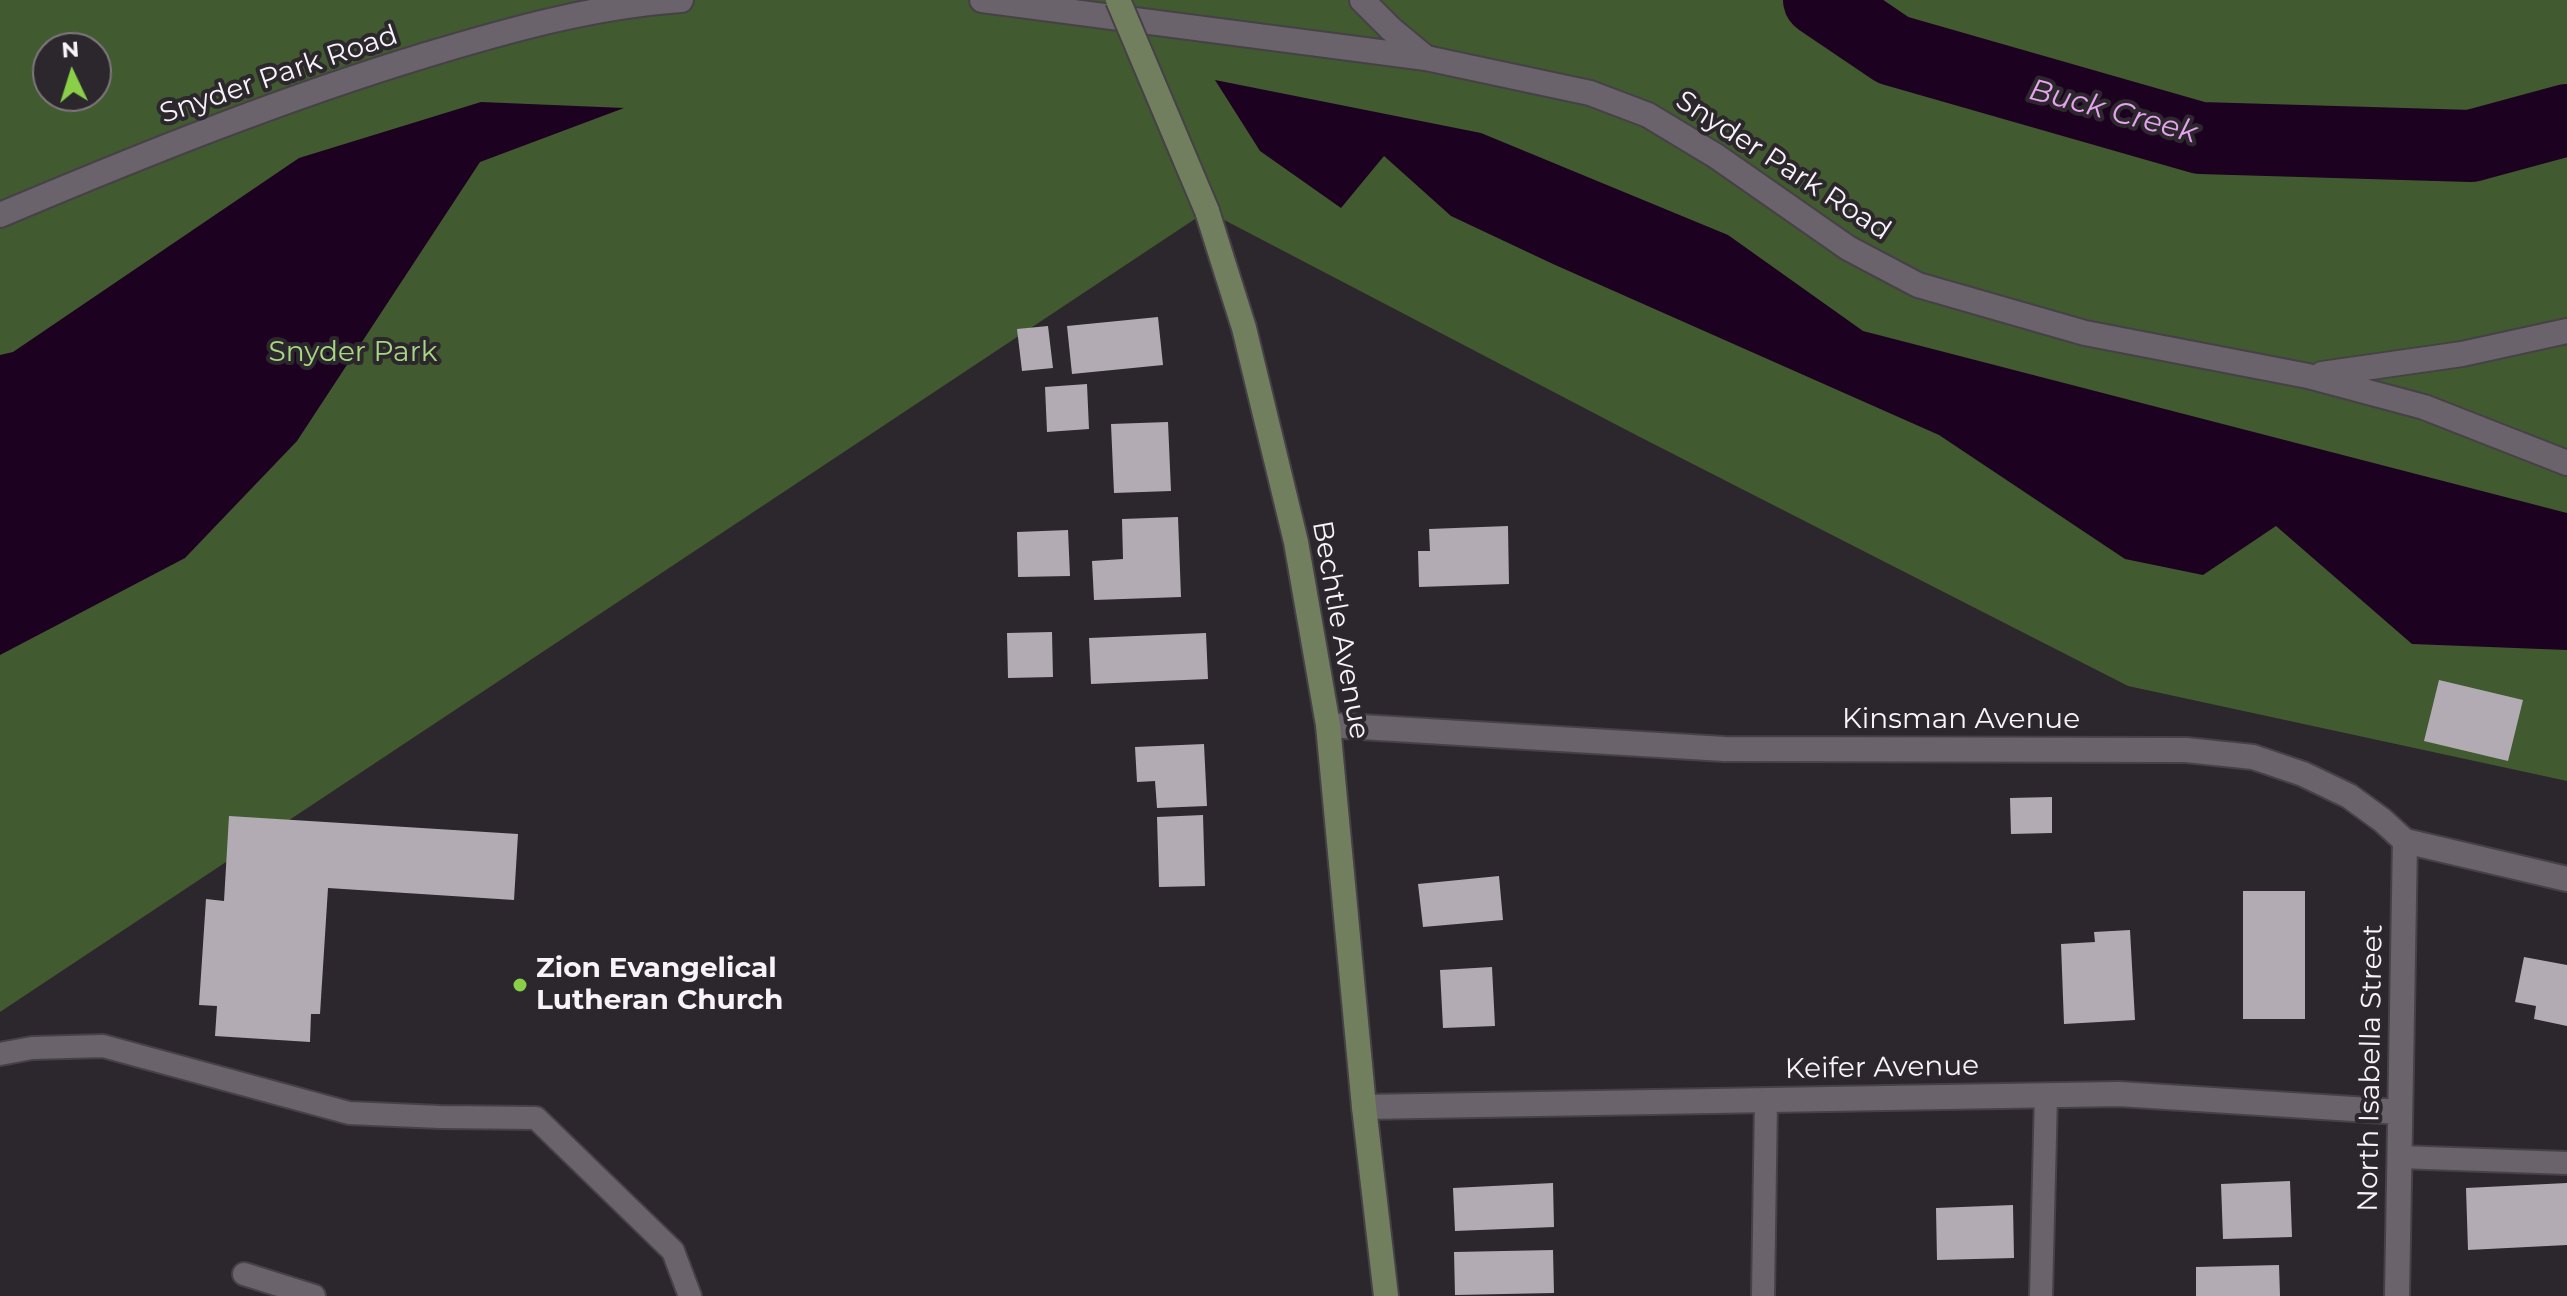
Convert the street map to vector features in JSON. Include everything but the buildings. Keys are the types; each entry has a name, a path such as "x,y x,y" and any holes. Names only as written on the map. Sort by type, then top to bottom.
{"main road":[{"name":"Bechtle Avenue","path":"1118,0 1207,211 1244,328 1293,526 1328,725 1364,1107 1386,1296"}],"street":[{"name":"Snyder Park Road","path":"0,215 181,139 354,77 504,32 586,13 681,0"},
{"name":"Snyder Park Road","path":"982,0 1426,58 1590,93 1648,115 1716,156 1848,248 1918,285 2085,333 2308,376 2424,407 2567,463"},
{"path":"1362,0 1426,58"},
{"name":"Snyder Park Road","path":"2308,376 2462,354 2567,331"},
{"name":"Kinsman Avenue","path":"1328,725 1724,749 2186,750 2253,757 2303,774 2349,796 2405,841 2567,879"},
{"name":"North Isabella Street","path":"2397,1296 2405,841"},
{"name":"Keifer Avenue","path":"1364,1107 2119,1094 2400,1112"}],"lane":[{"path":"0,1054 32,1048 103,1046 349,1113 536,1118 673,1251 690,1296"},
{"path":"2041,1296 2046,1095"},
{"path":"1763,1296 1766,1100"},
{"path":"2399,1157 2567,1163"},
{"path":"244,1274 314,1296"}],"green space":[{"name":"Snyder Park","path":"0,0 2567,0 2567,781 2128,686 1636,435 1207,211 0,1012"}],"shaded area":[{"path":"1215,80 1481,133 1728,235 1863,331 2567,513 2567,650 2412,644 2276,526 2203,575 2125,559 1939,435 1451,216 1384,156 1341,208 1260,151"},
{"path":"481,102 624,108 480,162 297,441 185,558 0,655 0,355 13,352 299,158"}],"waterway":[{"name":"Buck Creek","path":"1819,0 1893,50 2200,138 2471,146 2567,120"}],"place":[{"name":"Zion Evangelical Lutheran Church","path":"520,985"}]}
